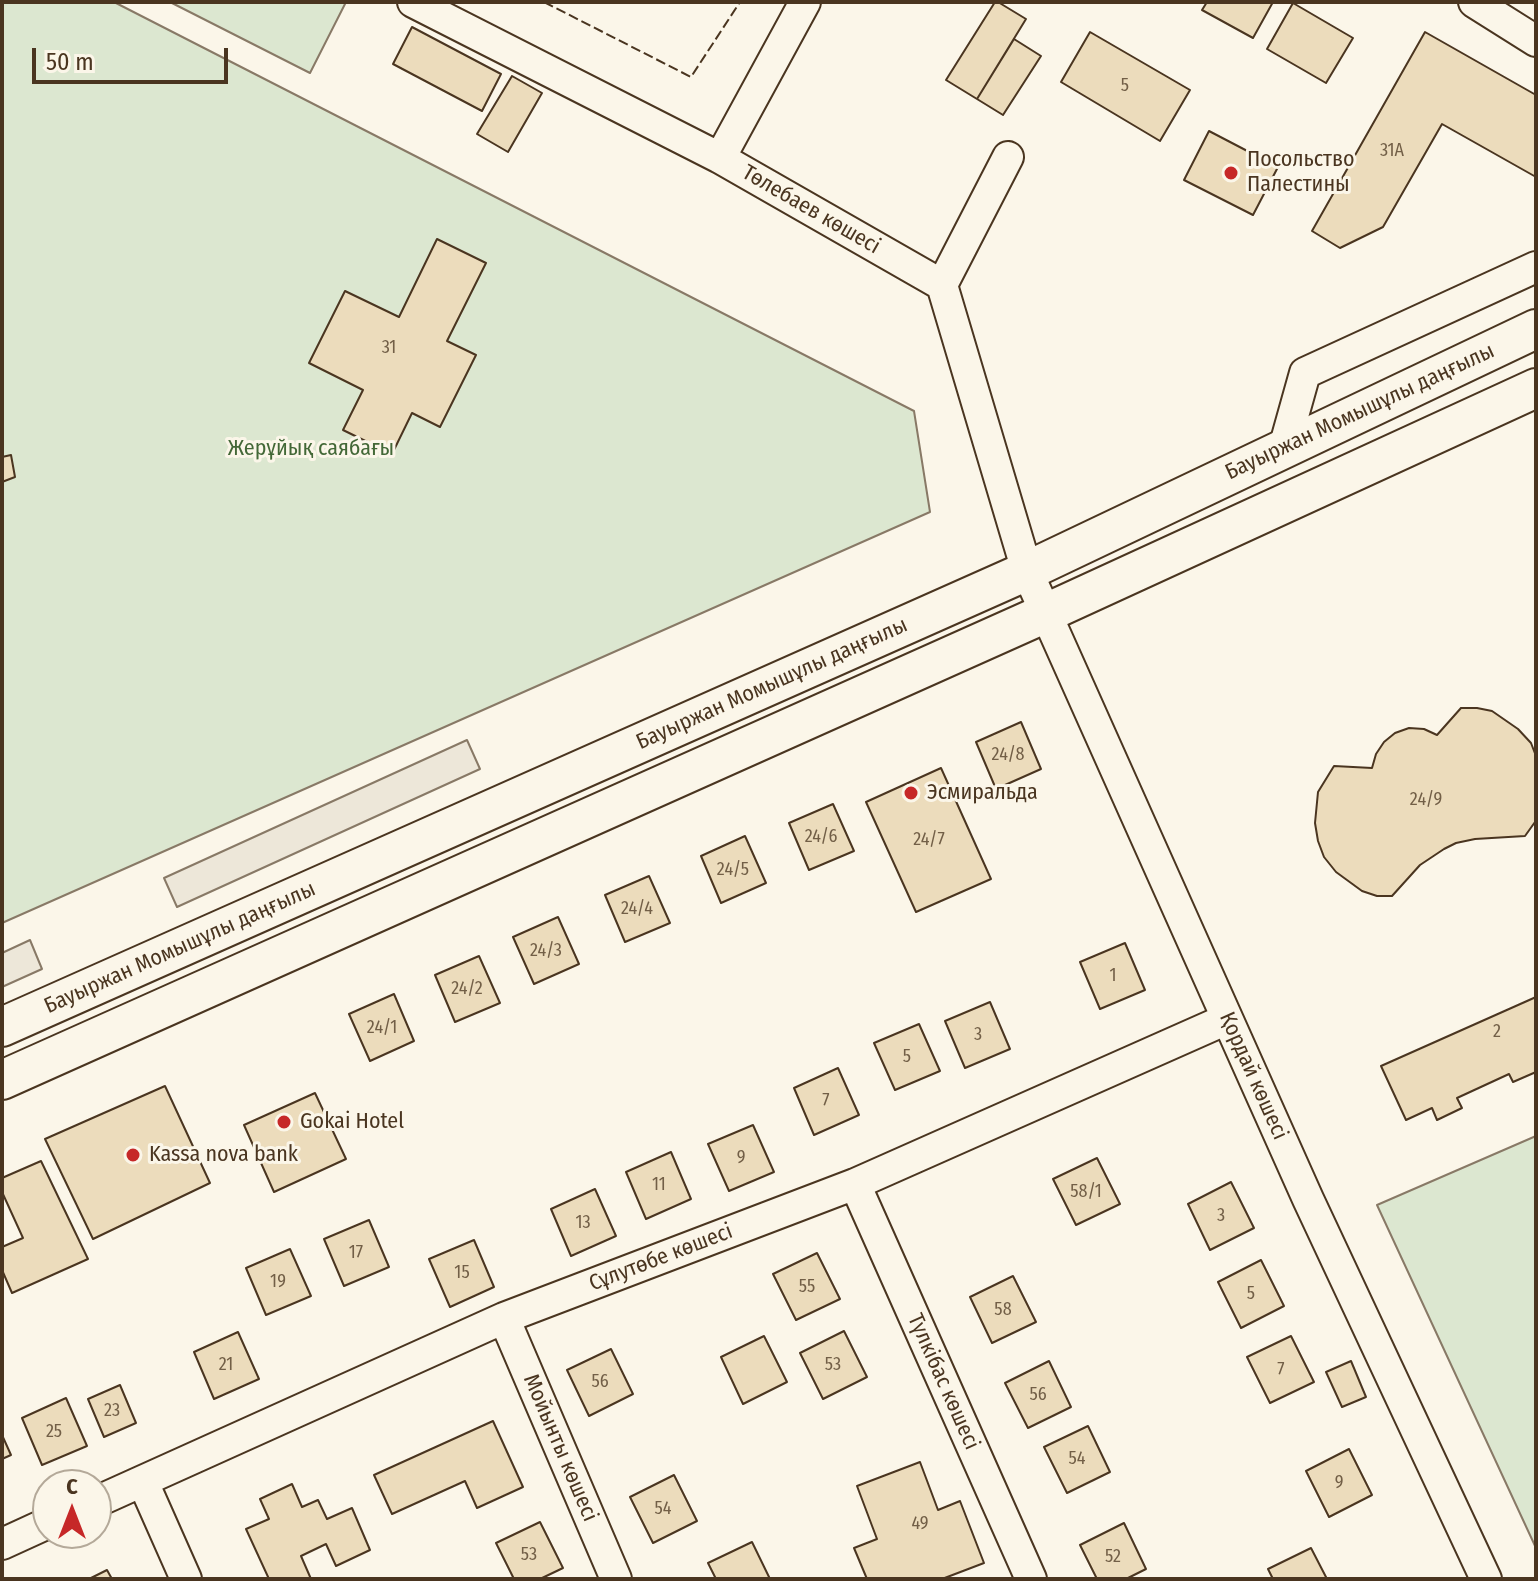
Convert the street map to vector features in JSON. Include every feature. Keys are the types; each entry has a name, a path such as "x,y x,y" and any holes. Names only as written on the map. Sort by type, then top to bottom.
{"main road":[{"name":"Бауыржан Момышұлы даңғылы","path":"2,1027 1027,571 1284,448 1534,336"},
{"path":"2,1080 1046,613 1536,388"}],"street":[{"name":"Төлебаев көшесі","path":"413,2 720,158 942,285"},
{"path":"720,158 805,2"},
{"path":"1474,2 1536,41"},
{"path":"1008,157 942,285 1027,571"},
{"path":"1284,448 1305,373 1536,267"},
{"name":"Қордай көшесі","path":"1027,571 1308,1199 1486,1579"},
{"name":"Сұлутөбе көшесі","path":"112,1495 504,1318 855,1184 1227,1019"},
{"name":"Түлкібас көшесі","path":"855,1184 1031,1579"},
{"name":"Мойынты көшесі","path":"504,1318 616,1579"},
{"path":"143,1482 186,1579"},
{"path":"2,1544 32,1530"}],"green space":[{"name":"Жерұйық саябағы","path":"2,2 114,2 914,411 930,512 2,923"},
{"path":"170,2 346,2 310,73"},
{"path":"1536,1136 1536,1548 1377,1205"}],"shaded area":[{"path":"467,740 480,769 177,907 164,878"},
{"path":"30,940 42,969 2,987 2,953"}],"building":[{"path":"995,2 1026,19 977,99 946,80"},
{"path":"1207,2 1273,2 1253,38 1202,10"},
{"path":"1293,3 1353,38 1326,83 1267,49"},
{"path":"412,27 501,74 482,111 393,64"},
{"path":"1090,32 1190,90 1160,141 1061,82"},
{"path":"1425,32 1536,95 1536,177 1442,124 1383,227 1340,248 1312,231"},
{"path":"1014,39 1041,56 1003,115 977,99"},
{"path":"512,76 542,93 508,152 477,134"},
{"name":"Посольство Палестины","path":"1209,131 1278,167 1253,215 1184,180"},
{"path":"437,239 486,263 447,341 476,355 440,427 412,413 392,454 343,430 363,390 309,363 345,291 399,317"},
{"path":"11,455 15,477 2,482 2,457"},
{"path":"1461,708 1492,711 1518,729 1531,743 1536,756 1535,822 1525,836 1475,839 1444,849 1420,865 1392,896 1377,896 1362,891 1336,872 1324,857 1315,823 1318,792 1334,766 1372,768 1376,754 1395,733 1409,728 1424,729 1437,735"},
{"path":"1021,722 1041,769 996,789 976,742"},
{"path":"941,768 991,879 916,912 866,802"},
{"path":"833,804 854,851 809,870 789,823"},
{"path":"745,836 766,883 721,903 701,856"},
{"path":"649,876 670,923 625,942 605,895"},
{"path":"558,917 579,964 534,984 513,937"},
{"path":"1125,943 1145,990 1100,1009 1080,962"},
{"path":"479,956 500,1003 455,1022 435,975"},
{"path":"394,994 414,1041 370,1061 349,1014"},
{"path":"1536,997 1536,1072 1513,1082 1509,1074 1457,1098 1462,1108 1437,1120 1432,1108 1406,1120 1381,1066"},
{"path":"990,1002 1010,1049 965,1068 945,1021"},
{"path":"919,1024 940,1071 895,1090 874,1043"},
{"path":"838,1068 859,1115 814,1135 794,1088"},
{"path":"165,1086 210,1183 93,1239 45,1139"},
{"path":"315,1093 346,1159 274,1192 244,1125"},
{"path":"753,1125 774,1172 729,1191 708,1144"},
{"path":"671,1152 691,1199 646,1219 626,1172"},
{"path":"1097,1158 1120,1204 1076,1225 1053,1179"},
{"path":"41,1161 88,1259 12,1293 2,1270 2,1247 23,1238 2,1192 2,1178"},
{"path":"1231,1182 1254,1228 1210,1250 1188,1204"},
{"path":"595,1189 616,1236 571,1256 551,1209"},
{"path":"369,1220 389,1267 344,1286 324,1239"},
{"path":"474,1240 494,1287 450,1307 429,1259"},
{"path":"290,1249 311,1296 266,1315 246,1268"},
{"path":"817,1253 840,1299 796,1320 773,1274"},
{"path":"1261,1260 1284,1306 1241,1328 1218,1282"},
{"path":"1013,1276 1036,1322 992,1343 970,1297"},
{"path":"844,1331 867,1377 823,1399 800,1353"},
{"path":"238,1332 259,1379 214,1399 194,1352"},
{"path":"764,1336 787,1382 743,1404 721,1357"},
{"path":"1291,1336 1314,1382 1270,1403 1247,1357"},
{"path":"611,1349 633,1394 589,1416 567,1370"},
{"path":"1049,1361 1071,1407 1028,1428 1005,1383"},
{"path":"1351,1361 1366,1397 1342,1407 1326,1372"},
{"path":"120,1385 136,1423 104,1437 88,1399"},
{"path":"66,1398 87,1446 42,1465 22,1418"},
{"path":"493,1421 523,1487 477,1508 465,1481 392,1514 374,1475"},
{"path":"1088,1426 1110,1472 1067,1493 1044,1447"},
{"path":"2,1435 11,1455 2,1459"},
{"path":"1349,1449 1372,1495 1329,1517 1306,1471"},
{"path":"920,1462 938,1510 960,1501 984,1563 942,1579 867,1579 854,1548 877,1539 857,1486"},
{"path":"674,1475 697,1521 653,1543 630,1497"},
{"path":"292,1484 302,1507 318,1500 327,1519 352,1508 370,1550 336,1566 326,1544 301,1556 311,1579 269,1579 246,1529 269,1519 260,1499"},
{"path":"540,1522 563,1568 540,1579 514,1579 496,1543"},
{"path":"1124,1523 1146,1569 1126,1579 1097,1579 1080,1545"},
{"path":"752,1542 770,1579 716,1579 708,1563"},
{"path":"1311,1548 1327,1579 1273,1579 1268,1569"},
{"path":"107,1570 112,1579 89,1579"}],"fence":[{"path":"544,2 691,77 740,2"}],"place":[{"name":"Посольство Палестины","path":"1231,173"},
{"name":"Эсмиральда","path":"911,793"},
{"name":"Gokai Hotel","path":"284,1122"},
{"name":"Kassa nova bank","path":"133,1155"}]}
